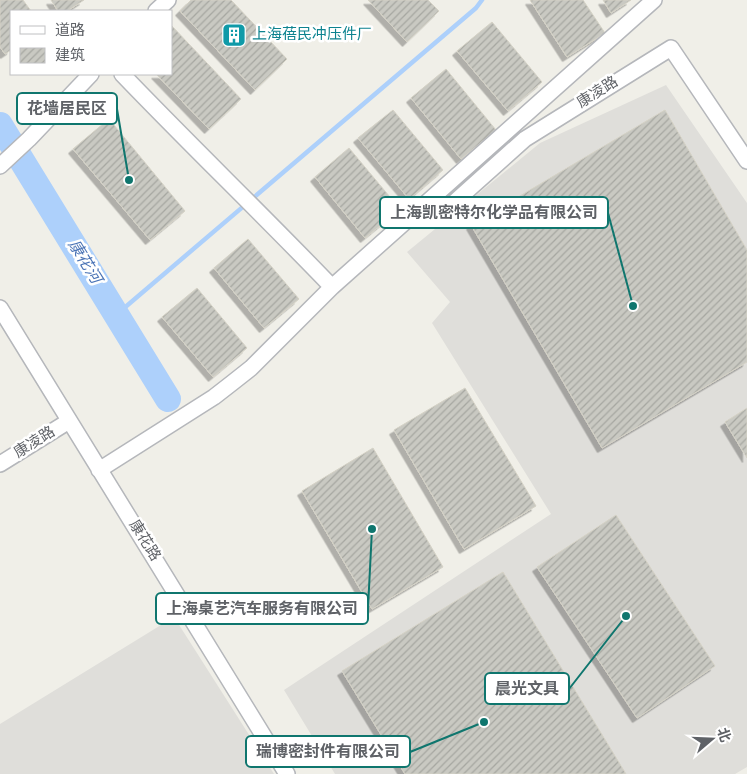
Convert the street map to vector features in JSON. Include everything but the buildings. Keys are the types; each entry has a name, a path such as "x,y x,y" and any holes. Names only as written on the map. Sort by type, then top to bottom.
{"street":[{"path":"157,10 168,0"},
{"path":"99,470 214,397 250,368 332,287 654,0"},
{"name":"康凌路","path":"449,206 525,139 671,48 747,161"},
{"path":"3,164 90,75"},
{"path":"123,75 332,287"},
{"name":"康花路","path":"0,308 288,774"},
{"name":"康凌路","path":"0,464 69,421"}],"shaded area":[{"path":"666,85 747,203 747,767 735,774 335,774 284,690 551,514 432,323 450,302 407,252 540,143"},
{"path":"174,617 274,774 0,774 0,724"}],"waterway":[{"path":"116,315 476,8 482,0"},
{"name":"康花河","path":"0,125 168,399"}],"place":[{"name":"上海蓓民冲压件厂","path":"234,35"},
{"name":"花墙居民区","path":"129,180"},
{"name":"上海凯密特尔化学品有限公司","path":"633,306"},
{"name":"上海桌艺汽车服务有限公司","path":"372,529"},
{"name":"晨光文具","path":"626,616"},
{"name":"瑞博密封件有限公司","path":"484,722"}]}
